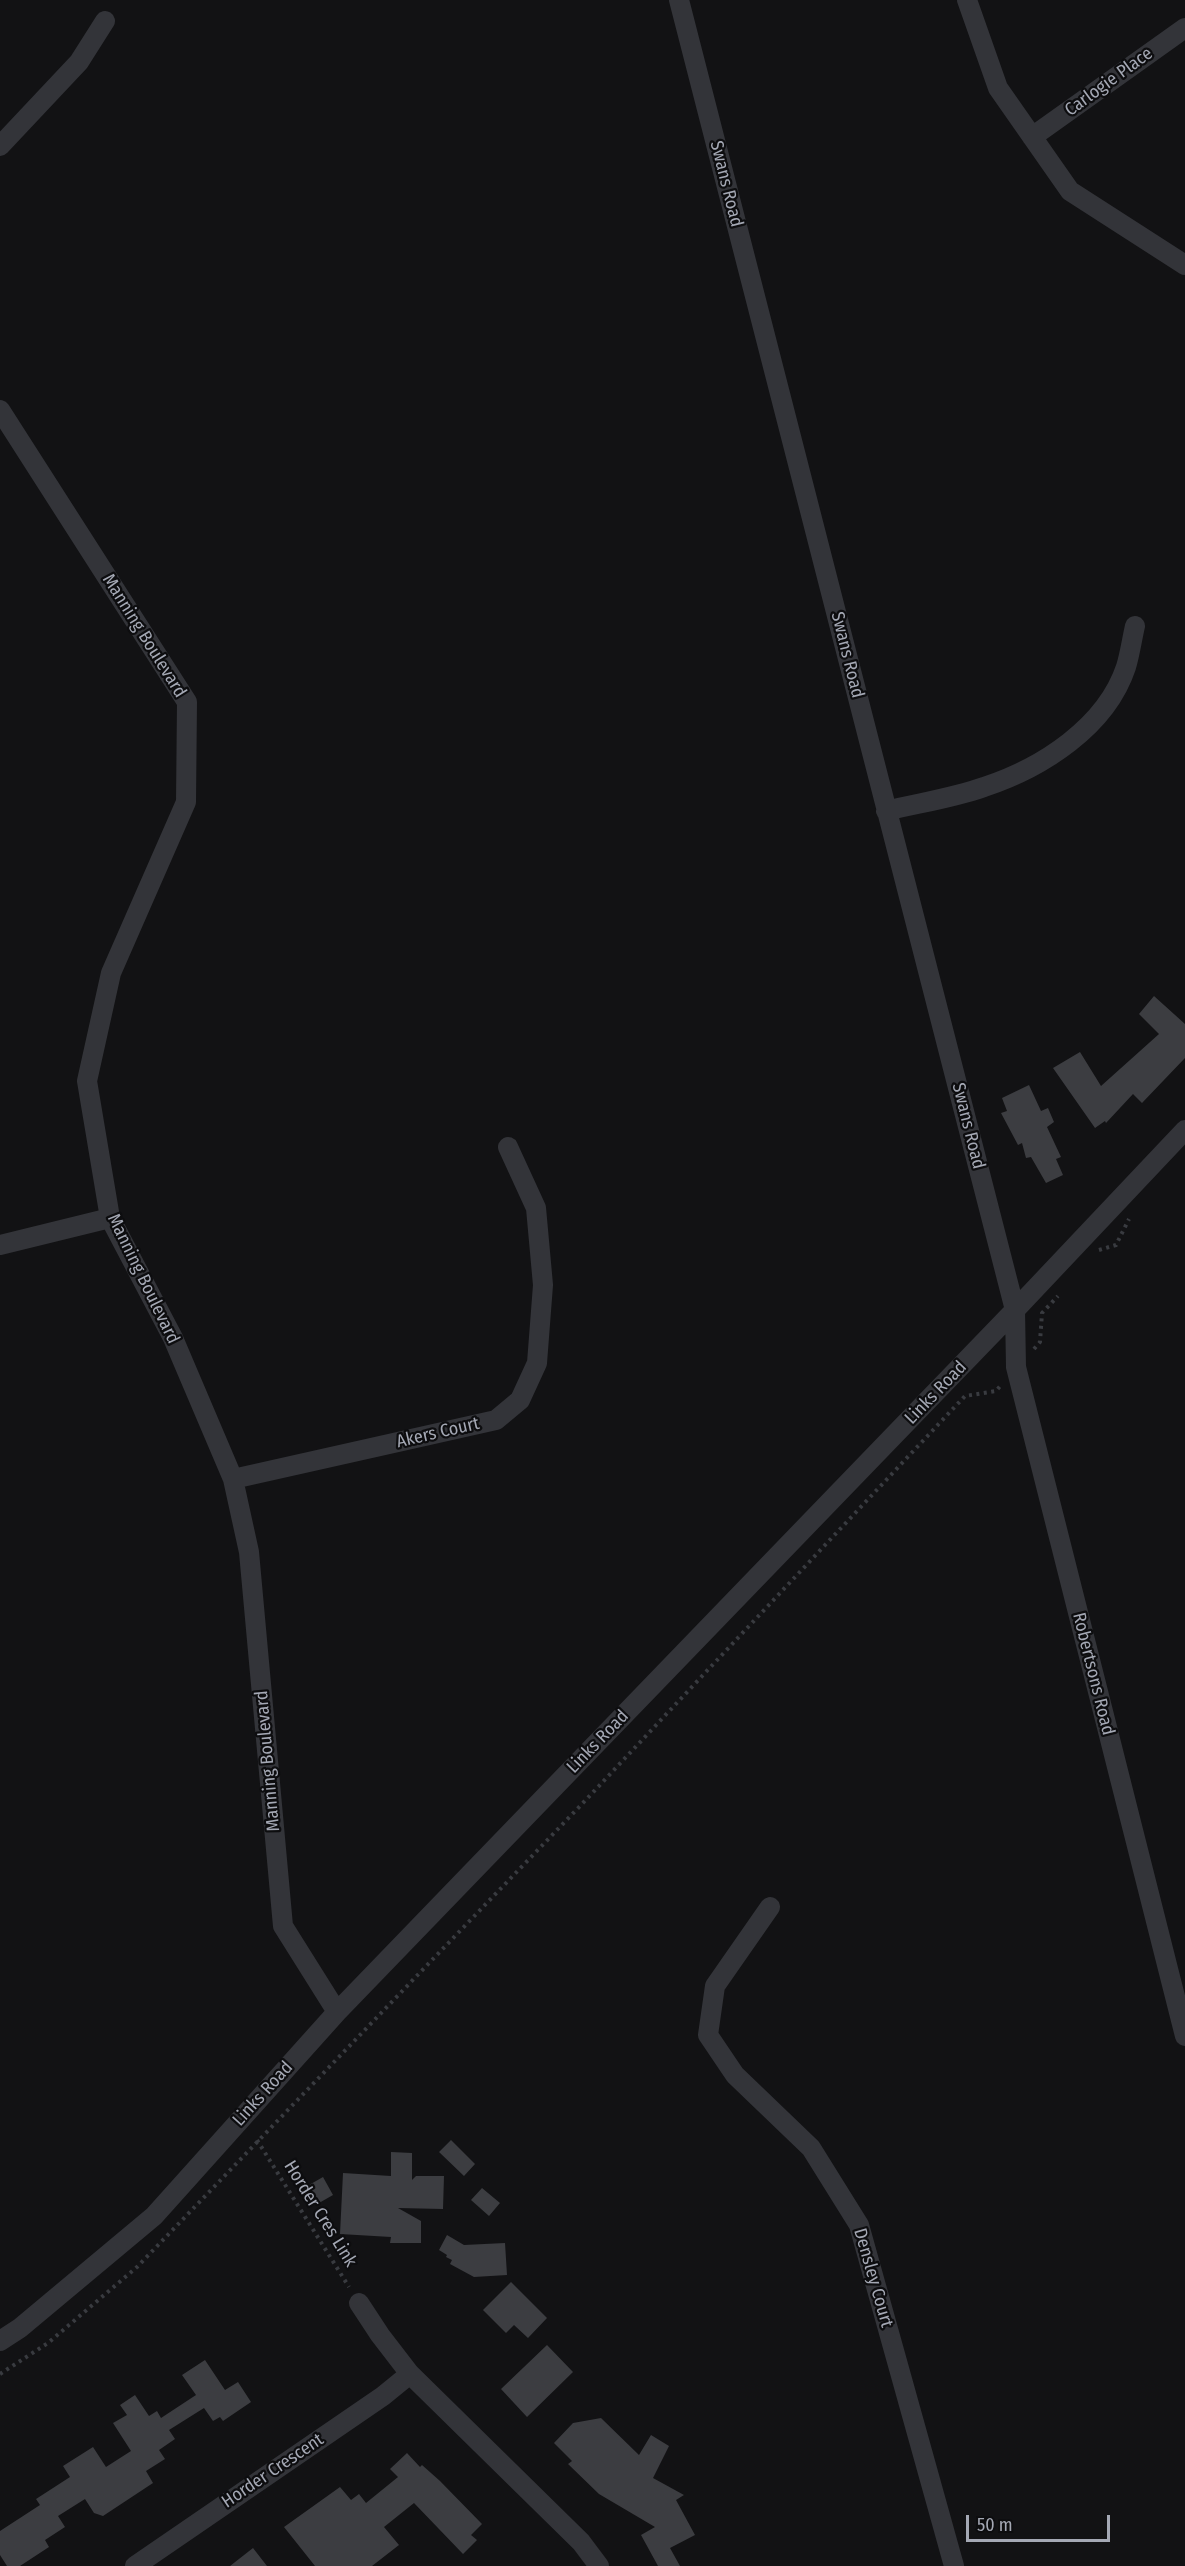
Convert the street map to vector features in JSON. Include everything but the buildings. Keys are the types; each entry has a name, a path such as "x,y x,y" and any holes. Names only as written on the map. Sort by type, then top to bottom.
{"street":[{"name":"Swans Road","path":"679,0 1015,1310"},
{"path":"967,0 998,88 1070,190 1185,265"},
{"path":"0,146 80,62 105,21"},
{"name":"Carlogie Place","path":"1032,137 1185,28"},
{"name":"Manning Boulevard","path":"0,410 187,702 186,802 111,973 87,1081 110,1218 173,1338 233,1479 249,1552 283,1926 337,2012"},
{"path":"886,811 984,787 1028,769 1071,741 1104,708 1126,667 1135,626"},
{"name":"Links Road","path":"0,2341 20,2328 154,2216 337,2012 1015,1310 1185,1130"},
{"name":"Akers Court","path":"233,1479 496,1420 520,1400 537,1363 543,1285 536,1208 508,1147"},
{"path":"0,1245 110,1218"},
{"name":"Robertsons Road","path":"1015,1310 1016,1367 1185,2036"},
{"name":"Densley Court","path":"770,1907 715,1986 708,2035 735,2075 811,2148 859,2224 954,2566"},
{"path":"359,2303 410,2374 581,2542 599,2566"},
{"name":"Horder Crescent","path":"135,2566 383,2396 410,2374"}],"path":[{"path":"1092,1258 1099,1250 1116,1245 1132,1212"},
{"path":"0,2374 48,2343 137,2266 574,1813 965,1396 996,1391 1040,1342 1042,1313 1063,1290"},
{"name":"Horder Cres Link","path":"257,2140 359,2303"}]}
